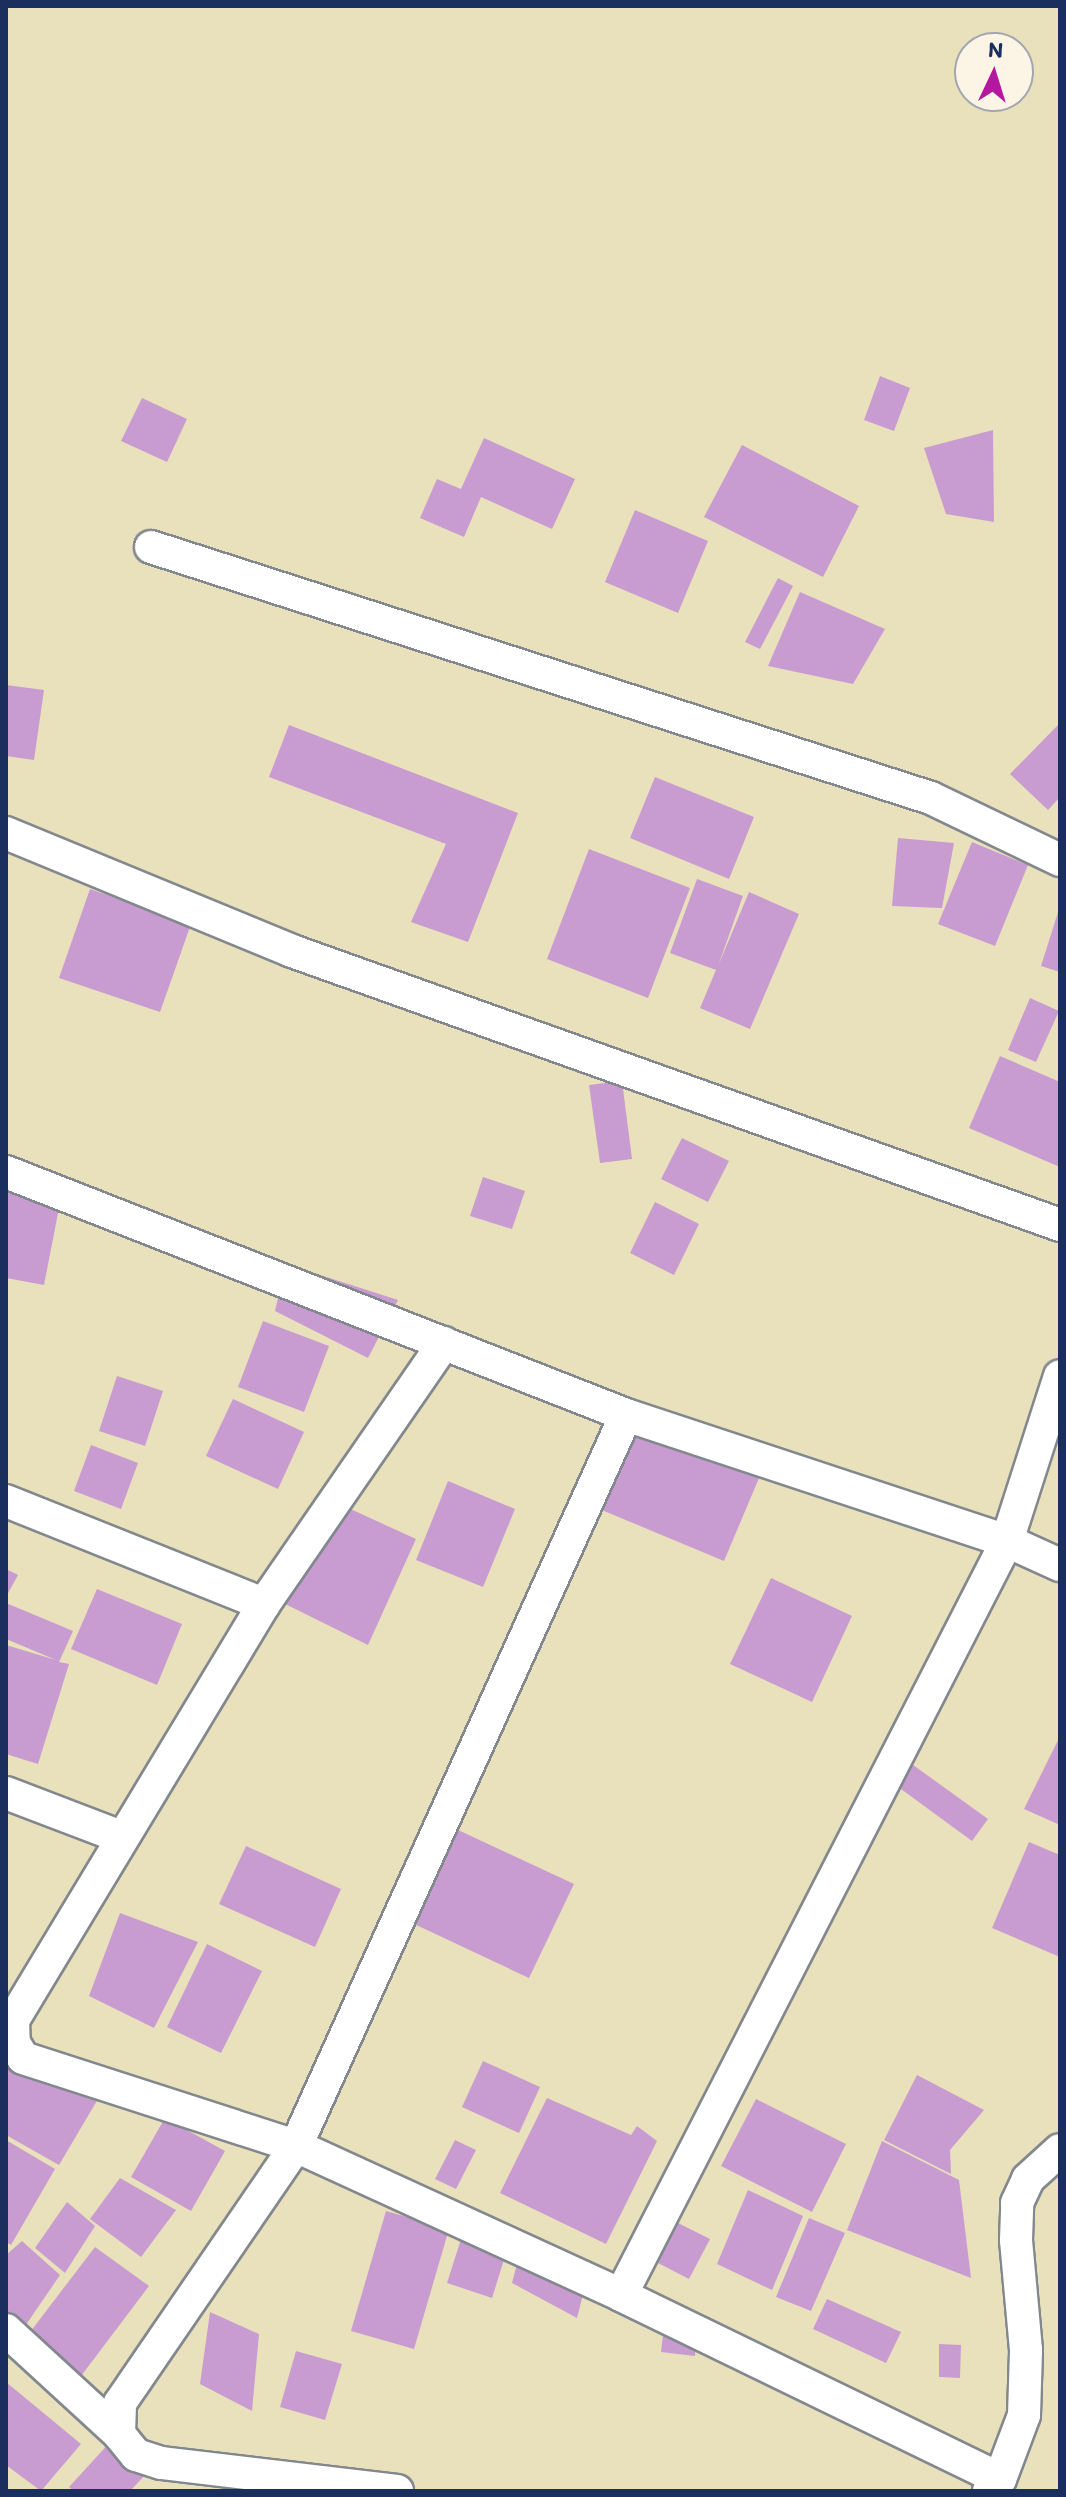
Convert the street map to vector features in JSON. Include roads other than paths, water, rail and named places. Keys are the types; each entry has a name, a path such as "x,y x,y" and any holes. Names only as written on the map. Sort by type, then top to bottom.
{"street":[{"path":"151,547 931,798 1060,860"},
{"path":"6,833 292,951 1060,1225"},
{"path":"6,1172 626,1415 1007,1541 1060,1565"},
{"path":"444,1343 264,1604 13,2020 10,2047 23,2058 296,2146 621,2295 994,2485 1024,2415 1026,2350 1016,2240 1017,2203 1028,2179 1060,2150"},
{"path":"621,2295 1007,1541 1060,1376"},
{"path":"119,2434 120,2403 296,2146 626,1415"},
{"path":"6,1501 264,1604"},
{"path":"6,1793 121,1837"},
{"path":"6,2330 119,2434 136,2455 161,2463 397,2491"}]}
